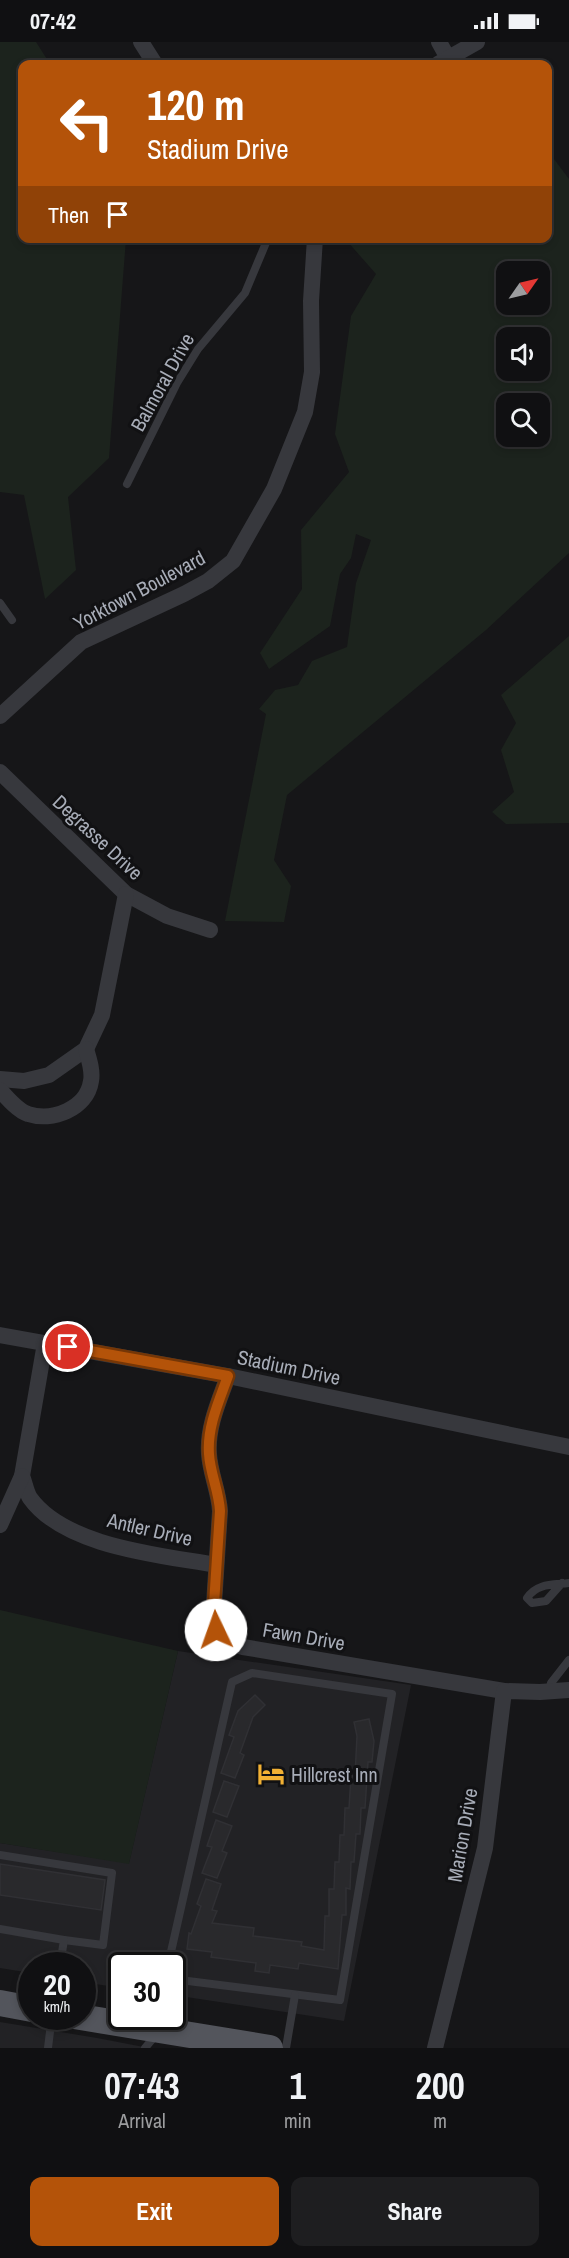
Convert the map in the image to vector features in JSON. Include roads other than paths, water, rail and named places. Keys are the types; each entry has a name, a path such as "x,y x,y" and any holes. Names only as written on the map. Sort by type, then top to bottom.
{"main road":[{"path":"0,2003 18,2006"},
{"path":"96,2020 270,2048"}],"street":[{"path":"141,42 152,60"},
{"path":"439,42 443,60"},
{"path":"445,60 477,42"},
{"name":"Yorktown Boulevard","path":"0,716 81,642 184,594 208,581 233,561 274,489 305,412 312,372 311,301 315,243"},
{"name":"Degrasse Drive","path":"0,772 126,894 167,916 210,930"},
{"path":"0,1078 24,1081 49,1075 86,1049 102,1016 126,894"},
{"path":"0,1090 26,1114 49,1117 66,1112 86,1094 91,1082 86,1049"},
{"name":"Stadium Drive","path":"0,1335 228,1376 569,1447"},
{"path":"0,1525 22,1476 45,1343"},
{"name":"Fawn Drive","path":"228,1376 210,1430 209,1456 219,1493 220,1511 213,1620 216,1630 226,1642 271,1652 504,1691"},
{"name":"Antler Drive","path":"22,1476 29,1497 57,1524 115,1546 216,1565"},
{"path":"504,1691 569,1690"},
{"name":"Marion Drive","path":"435,2048 485,1848 504,1691"}],"lane":[{"name":"Balmoral Drive","path":"127,484 177,383 198,349 245,293 266,243"},
{"path":"0,603 12,620"},
{"path":"549,1691 551,1683 569,1660"},
{"path":"171,1952 232,1682 252,1673 392,1694 339,2000 186,1981"},
{"path":"0,1855 112,1873 104,1945 0,1929"},
{"path":"62,1952 64,1940"},
{"path":"286,2048 295,1995"},
{"path":"48,2048 50,2030"}],"place":[{"name":"Hillcrest Inn","path":"271,1774"}]}
